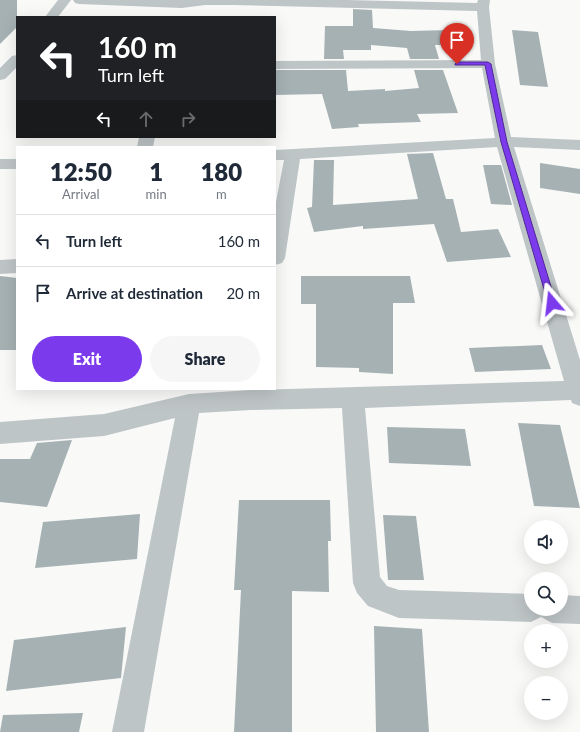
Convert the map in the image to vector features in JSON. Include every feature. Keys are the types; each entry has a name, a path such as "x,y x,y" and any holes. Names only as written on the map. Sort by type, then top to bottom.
{"street":[{"path":"52,16 65,0"},
{"path":"0,433 104,425 189,404 252,394 353,398 579,393 504,142 488,64 484,3 184,2 79,0"},
{"path":"178,16 184,2"},
{"path":"0,76 15,64"},
{"path":"276,65 488,64"},
{"path":"276,155 504,142 580,145"},
{"path":"276,252 293,154"},
{"path":"0,164 16,164"},
{"path":"0,267 16,266"},
{"path":"353,398 367,583 378,596 399,604 524,608"},
{"path":"128,732 189,404"},
{"path":"568,610 580,610"}],"building":[{"path":"0,0 17,0 16,28 0,44"},
{"path":"353,9 372,10 373,28 411,31 449,30 454,45 435,45 439,59 410,59 407,48 371,45 371,50 343,50 344,59 324,59 325,26 353,26"},
{"path":"512,30 538,32 548,87 520,85"},
{"path":"276,70 346,70 348,91 385,89 385,91 419,88 414,70 443,70 458,113 417,114 421,122 358,124 359,127 332,129 322,94 276,95"},
{"path":"433,153 446,199 453,199 461,232 498,229 511,257 447,262 434,224 363,229 363,226 314,232 307,208 312,207 314,160 334,160 333,205 418,199 407,154"},
{"path":"540,163 580,169 580,194 540,188"},
{"path":"483,165 501,165 512,205 491,204"},
{"path":"0,276 16,278 16,350 0,350"},
{"path":"301,276 410,276 415,303 393,303 393,374 359,372 359,368 316,367 316,304 301,304"},
{"path":"542,345 551,369 475,372 469,348"},
{"path":"518,423 560,425 580,508 534,506"},
{"path":"387,427 465,429 471,466 389,463"},
{"path":"72,440 47,507 0,502 0,459 30,459 37,443"},
{"path":"239,500 330,500 331,541 328,541 329,592 292,591 292,732 234,732 241,590 234,590"},
{"path":"140,514 137,559 35,568 43,522"},
{"path":"383,515 416,516 424,580 388,580"},
{"path":"374,626 422,629 429,732 376,732"},
{"path":"126,627 121,678 6,691 14,640"},
{"path":"83,713 79,732 0,732 3,715"}],"route":[{"path":"457,64 488,64 504,142 552,303"}]}
